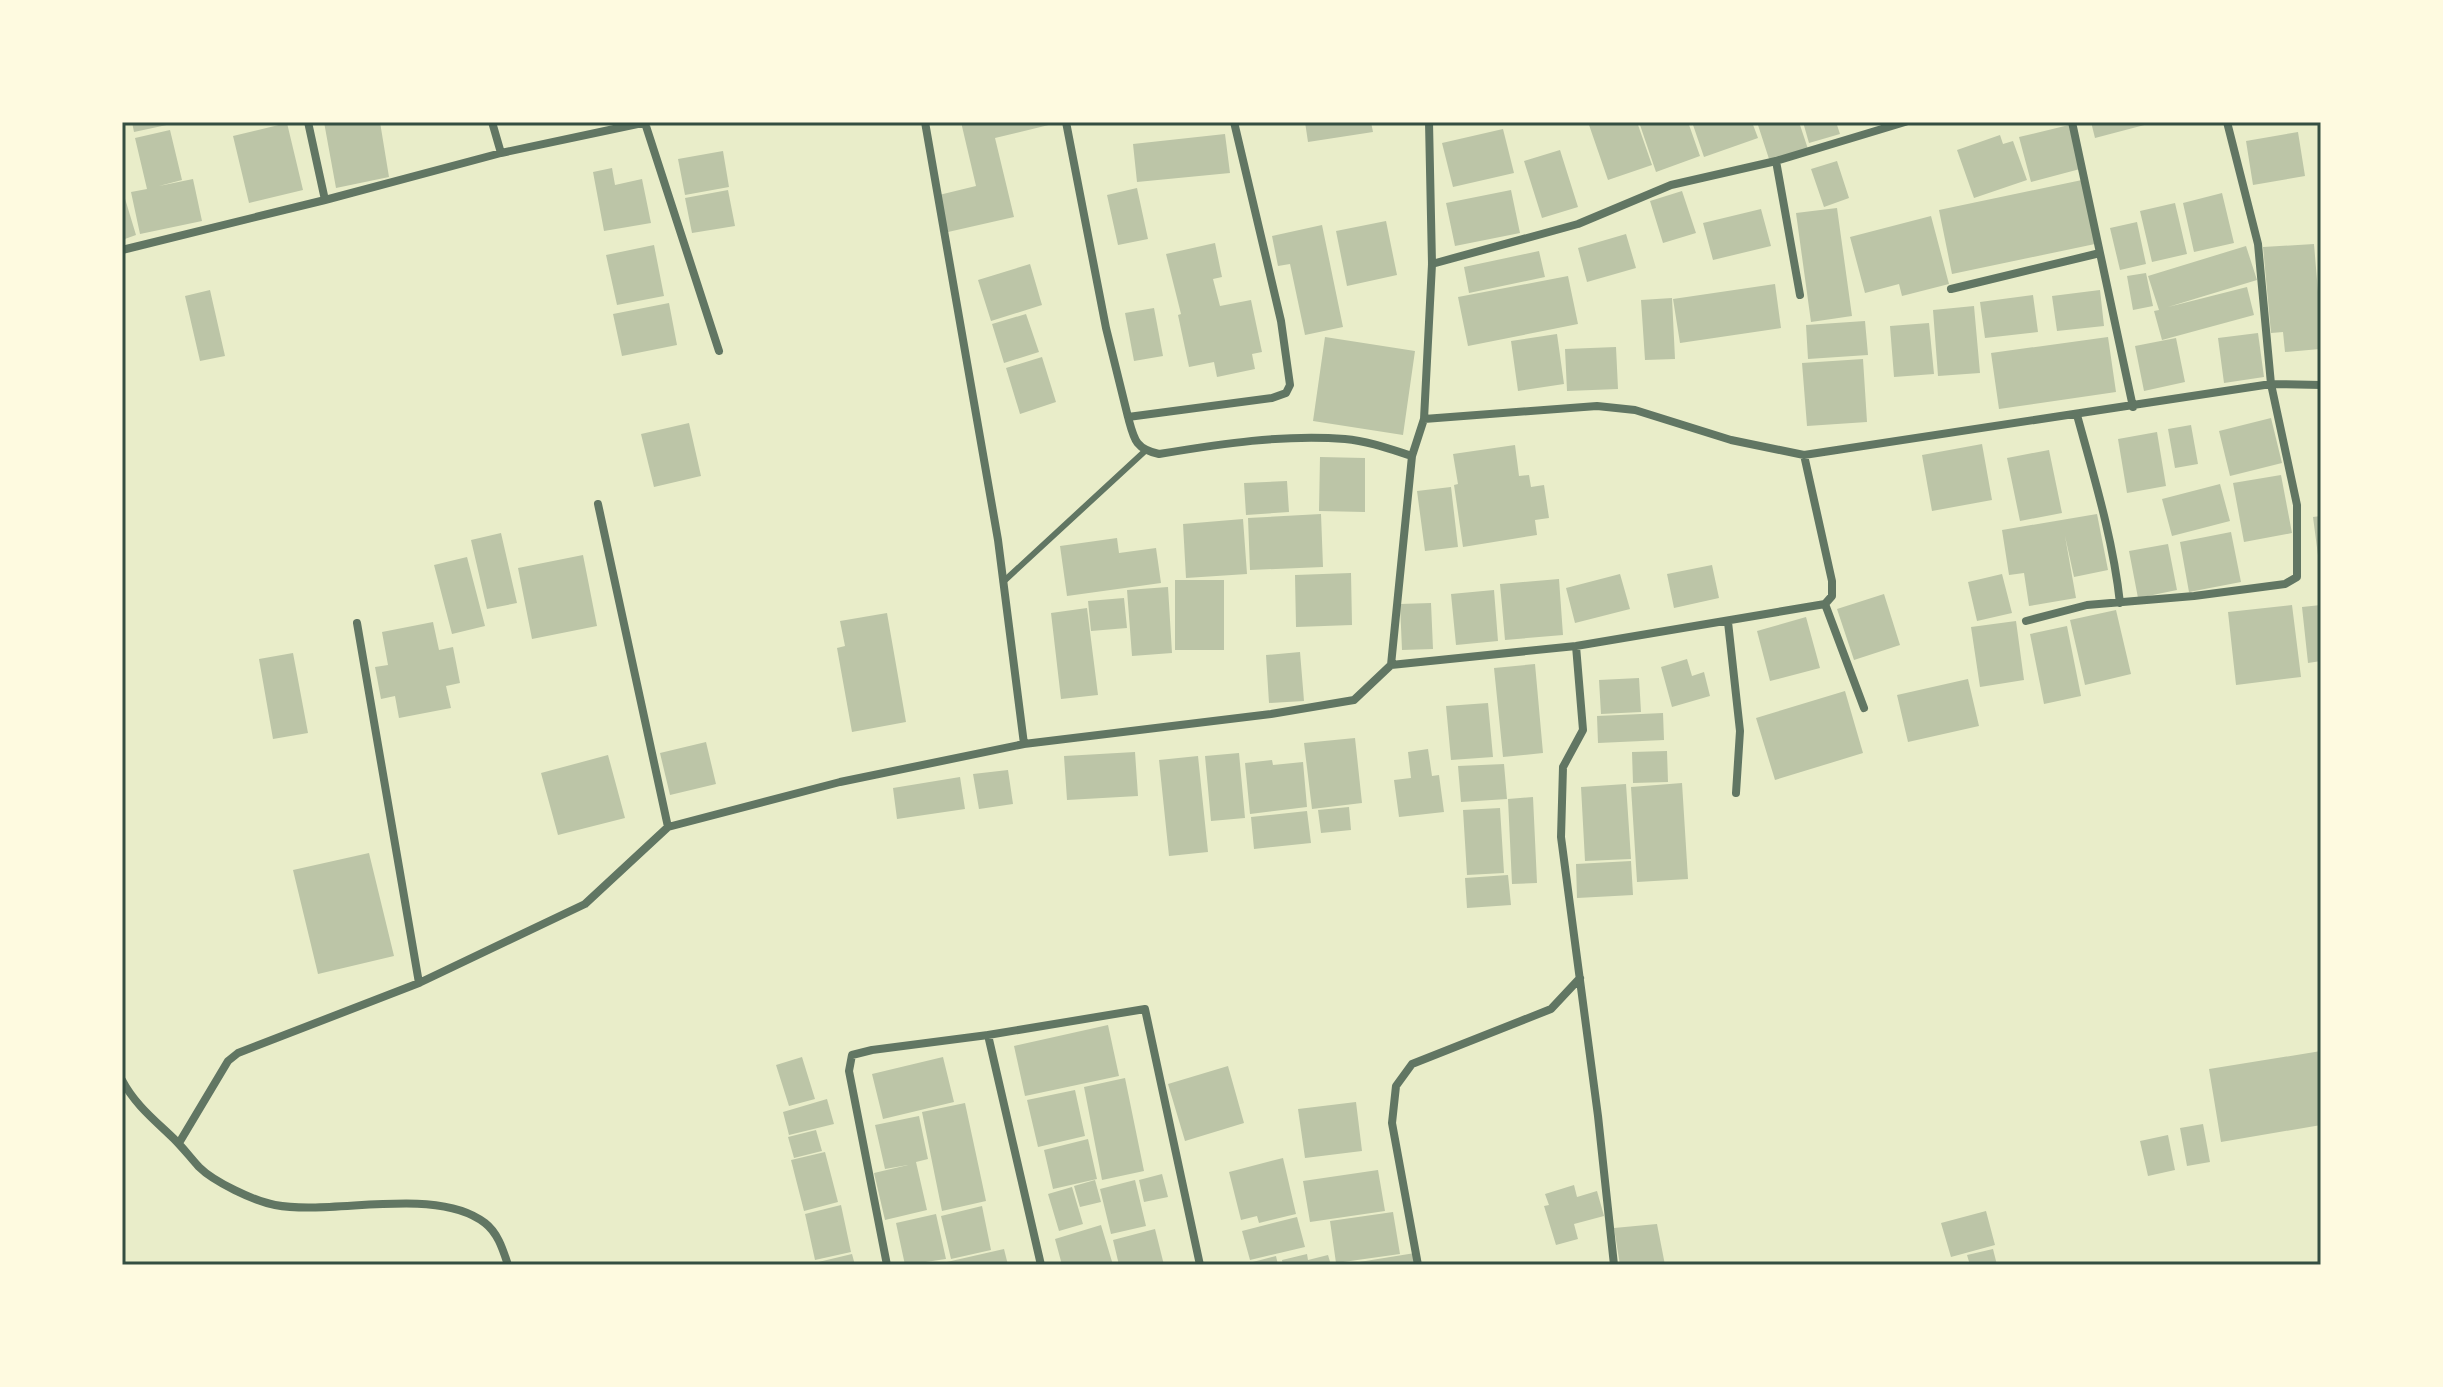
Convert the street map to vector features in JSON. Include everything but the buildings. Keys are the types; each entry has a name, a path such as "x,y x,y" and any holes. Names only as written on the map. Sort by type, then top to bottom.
{"street":[{"path":"308,122 325,200"},
{"path":"492,122 501,153"},
{"path":"122,250 501,153 646,122 719,351"},
{"path":"925,122 1003,582 1024,744"},
{"path":"1066,122 1106,328 1134,439 1145,451 1159,454 1259,439 1347,439 1412,456"},
{"path":"1128,417 1272,398 1286,393 1290,385 1281,321 1234,122"},
{"path":"1391,665 1412,456 1424,419 1432,264 1429,122"},
{"path":"1432,264 1578,224 1671,185 1776,161 1905,122"},
{"path":"2072,122 2133,407"},
{"path":"2026,621 2087,605 2285,584 2297,577 2297,505 2271,384 2258,244 2227,122"},
{"path":"1776,161 1800,295"},
{"path":"1951,289 2100,253"},
{"path":"1424,419 1597,406 1635,410 1731,440 1804,455 2271,384 2321,385"},
{"path":"2077,415 2100,497 2116,568 2120,603"},
{"path":"179,1143 228,1061 238,1053 419,983 585,904 668,827 840,782 1024,744 1271,714 1354,700 1391,665 1576,646 1825,604 1832,596 1832,581 1804,455"},
{"path":"598,504 668,827"},
{"path":"1825,604 1864,708"},
{"path":"1728,622 1740,731 1736,793"},
{"path":"357,623 419,983"},
{"path":"1576,646 1583,730 1563,767 1561,837 1614,1265"},
{"path":"1418,1265 1392,1123 1396,1086 1412,1064 1551,1009 1580,978"},
{"path":"887,1265 849,1071 852,1055 1145,1009 1200,1265"},
{"path":"988,1035 1041,1265"},
{"path":"122,1080 131,1098 179,1143 201,1169 237,1191 274,1205 350,1208 430,1204 462,1211 486,1223 501,1243 508,1265"}],"lane":[{"path":"1003,582 1145,451"}]}
